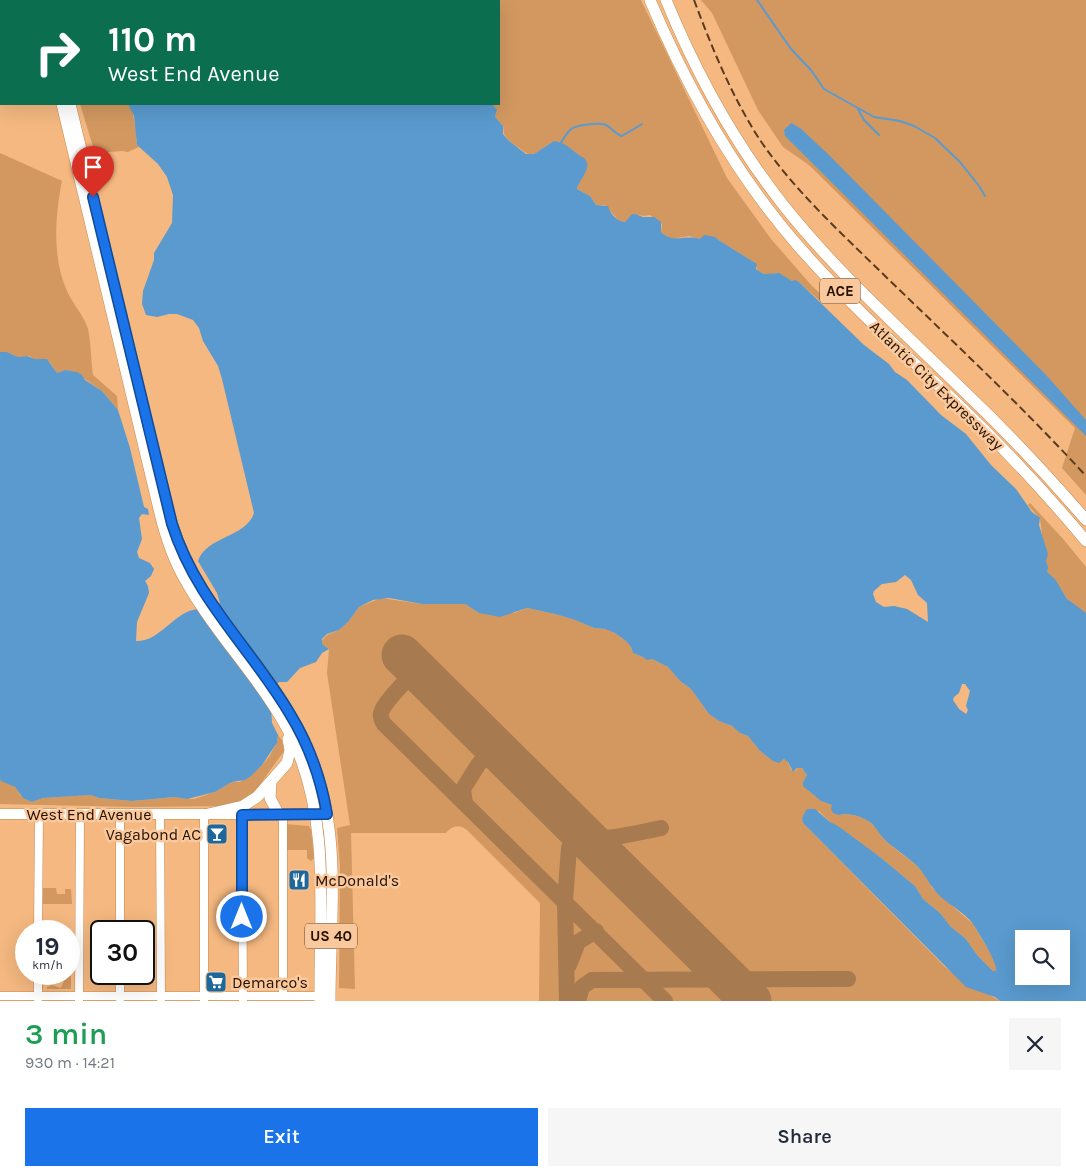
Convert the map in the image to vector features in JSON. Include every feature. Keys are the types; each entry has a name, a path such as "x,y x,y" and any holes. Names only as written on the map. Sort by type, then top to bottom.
{"highway":[{"name":"Atlantic City Expressway","path":"650,0 677,61 708,120 745,177 776,219 835,286 1031,478 1086,541"},
{"name":"Atlantic City Expressway","path":"666,0 690,55 721,114 749,158 784,206 843,273 1013,439 1086,520"},
{"name":"US 40","path":"62,105 162,520 176,563 279,705 296,724 310,754 321,787 325,998"},
{"name":"US 40","path":"70,105 172,524 183,556 201,597"},
{"name":"US 40","path":"279,705 281,718 293,741 322,814"},
{"path":"204,815 246,804 257,797 286,766 290,757 290,746 281,718"},
{"path":"271,782 270,798 281,815"}],"main road":[{"name":"West End Avenue","path":"0,814 322,814"}],"street":[{"path":"38,920 39,814"},
{"path":"79,999 80,814"},
{"path":"120,814 120,920"},
{"path":"160,814 161,999"},
{"path":"204,815 204,998"},
{"path":"242,815 242,999"},
{"path":"281,815 283,996"},
{"path":"38,985 38,999"},
{"path":"120,985 120,999"},
{"path":"0,996 38,999 242,999 283,996 325,998"}],"shaded area":[{"path":"500,0 641,0 727,178 771,239 812,286 827,300 822,303 799,282 792,281 776,273 768,275 758,271 755,263 715,237 700,239 689,236 672,239 661,232 662,224 650,215 634,215 625,222 619,221 605,205 596,205 590,196 577,189 586,170 586,161 562,144 554,141 534,154 529,155 508,140 504,134 503,126 495,117 497,111 490,105 500,105"},
{"path":"701,0 1086,0 1086,495 1062,468 1075,428 809,165 783,147 758,110 712,13"},
{"path":"80,105 129,105 133,114 139,147 128,152 95,153"},
{"path":"0,153 62,181 56,237 62,278 88,329 93,375 117,396 118,410 102,391 75,372 65,370 57,373 49,361 44,359 35,359 29,356 18,357 7,352 0,352"},
{"path":"1030,503 1086,567 1086,624 1047,572 1040,519 1028,505"},
{"path":"381,598 422,604 465,604 479,613 514,613 527,608 555,614 594,628 605,629 615,633 626,641 633,653 668,667 680,681 691,689 709,714 748,736 760,751 773,761 787,760 791,770 795,771 799,767 802,768 807,775 803,782 809,791 823,802 831,804 841,815 854,815 869,822 889,844 923,873 932,888 973,924 992,956 996,965 996,971 993,971 978,956 965,938 923,899 915,886 880,857 830,822 819,811 802,818 803,823 945,967 1000,1001 539,1001 540,903 467,830 459,826 451,828 446,833 351,833 355,989 339,988 340,865 337,828 350,825 327,673 329,649 321,642 327,635 339,630 348,622 359,607"},
{"path":"278,735 282,740 284,751 251,797 232,806 134,807 0,804 0,779 15,787 21,796 32,802 43,798 91,795 99,798 132,801 175,797 194,799 215,792 232,782 240,782 269,757 277,743"},
{"path":"284,824 309,826 314,858 311,861 307,858 307,850 286,850"},
{"path":"40,888 56,888 57,894 65,894 65,889 71,889 72,904 41,904"},
{"path":"52,985 61,988 62,985 71,985 71,989 47,989 47,987"}],"water":[{"path":"128,105 493,105 497,110 495,117 503,126 503,134 526,154 534,154 554,141 560,142 585,159 587,163 586,170 577,189 590,196 596,205 608,206 617,219 625,222 632,214 654,217 661,222 661,232 665,236 700,239 704,235 715,237 757,264 756,269 762,273 779,273 792,281 799,282 864,345 907,380 941,415 966,434 991,465 1016,489 1032,512 1040,518 1039,525 1048,554 1046,561 1047,572 1055,579 1067,599 1086,613 1086,1001 1000,1001 995,997 966,987 803,823 802,818 807,809 815,809 830,822 880,857 915,886 923,899 965,938 978,956 993,971 996,971 991,955 970,920 941,897 918,867 887,842 872,824 858,816 833,813 832,805 821,801 803,786 807,775 802,768 797,768 793,772 788,762 784,759 779,763 773,761 760,751 748,736 709,714 691,689 680,681 668,667 633,653 626,641 615,633 605,629 594,628 555,614 527,608 500,617 479,613 465,604 422,604 389,598 373,600 359,607 348,622 339,630 327,634 322,639 322,644 329,649 322,653 316,662 300,668 287,682 279,682 275,686 271,707 272,723 278,735 277,743 262,765 245,780 232,782 215,792 187,799 175,797 132,801 99,798 91,795 43,798 32,802 23,798 15,787 1,781 0,352 7,352 18,357 27,356 35,359 47,359 57,373 65,370 77,372 85,380 102,391 118,410 130,448 144,507 148,509 149,515 142,514 139,518 142,539 137,552 139,558 150,563 154,569 151,576 145,581 149,593 137,622 136,641 150,638 189,611 220,603 217,593 198,561 202,553 209,546 243,528 250,521 254,513 222,379 218,366 203,341 199,328 193,320 177,314 157,317 146,315 142,304 143,291 154,260 154,253 172,223 173,195 167,177 158,164 137,145 134,116","holes":["905,575 911,580 918,595 927,603 928,622 907,609 894,606 884,607 876,602 873,594 882,584 896,582","962,684 965,684 970,691 966,714 959,709 953,700 959,693"]},
{"path":"791,123 800,128 828,154 1046,375 1086,420 1086,436 785,136 784,130"}],"waterway":[{"path":"757,0 791,49 811,70 824,89 874,117 900,121 914,126 935,138 960,162 985,196"},
{"path":"858,109 864,120 879,135"},
{"path":"561,143 572,128 582,125 603,124 622,136 642,124"}],"taxiway":[{"path":"417,669 391,697 383,709 381,716 384,724 665,1001"},
{"path":"465,804 463,789 478,765 487,754 501,753"},
{"path":"567,1001 565,901 571,842 576,837 582,835 606,838 661,828"},
{"path":"569,965 578,942 596,931"},
{"path":"578,1001 582,987 592,980 848,979"}],"runway":[{"path":"402,655 751,1001"}],"railway":[{"path":"694,0 715,54 740,107 760,140 787,176 833,226 1011,398 1086,476"}],"place":[{"name":"Vagabond AC","path":"217,834"},
{"name":"McDonald's","path":"299,880"},
{"name":"Demarco's","path":"216,982"}],"route":[{"path":"93,197 172,524 183,556 204,595 290,714 310,754 318,776 327,814 242,815 242,917"}]}
